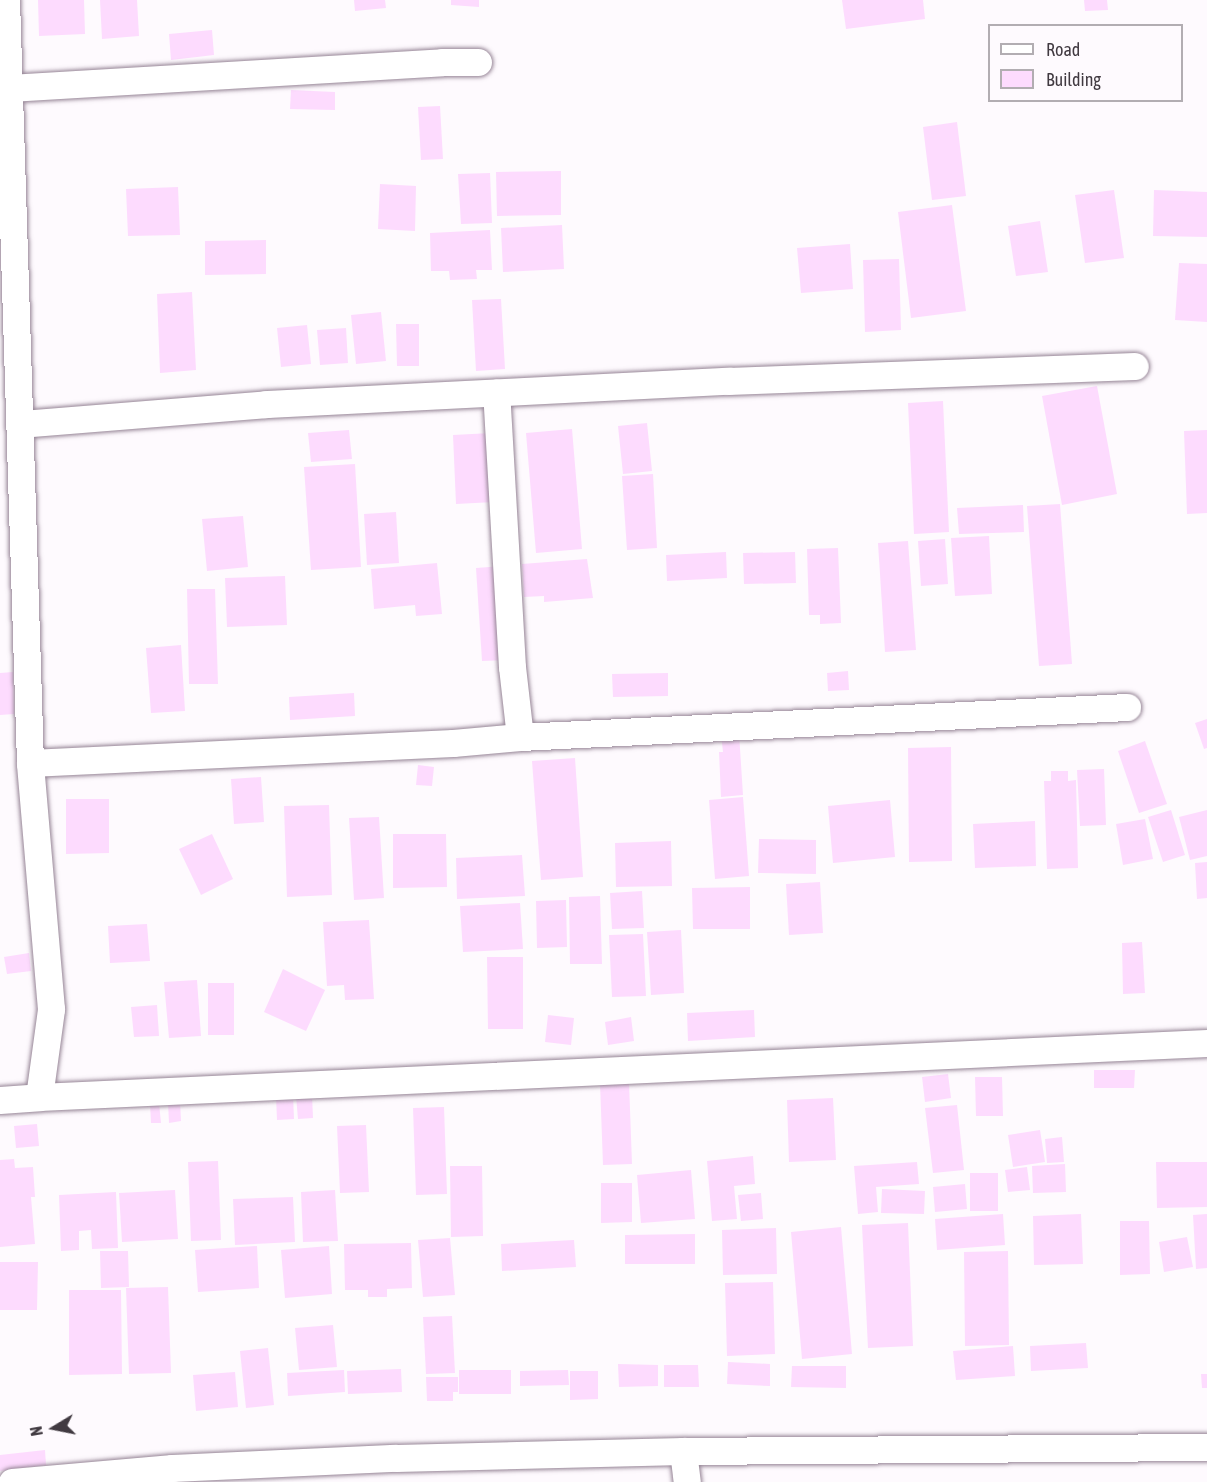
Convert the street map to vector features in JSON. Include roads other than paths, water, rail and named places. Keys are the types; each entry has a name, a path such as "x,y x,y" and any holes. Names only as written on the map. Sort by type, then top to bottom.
{"street":[{"path":"6,0 30,763 51,1009 39,1097"},
{"path":"9,88 442,62 478,62"},
{"path":"20,424 266,404 496,392 1135,366"},
{"path":"496,392 512,667 520,737"},
{"path":"30,763 1127,707"},
{"path":"0,1100 1207,1043"},
{"path":"12,1482 172,1467 396,1458 683,1451 1207,1447"},
{"path":"683,1451 687,1482"}]}
